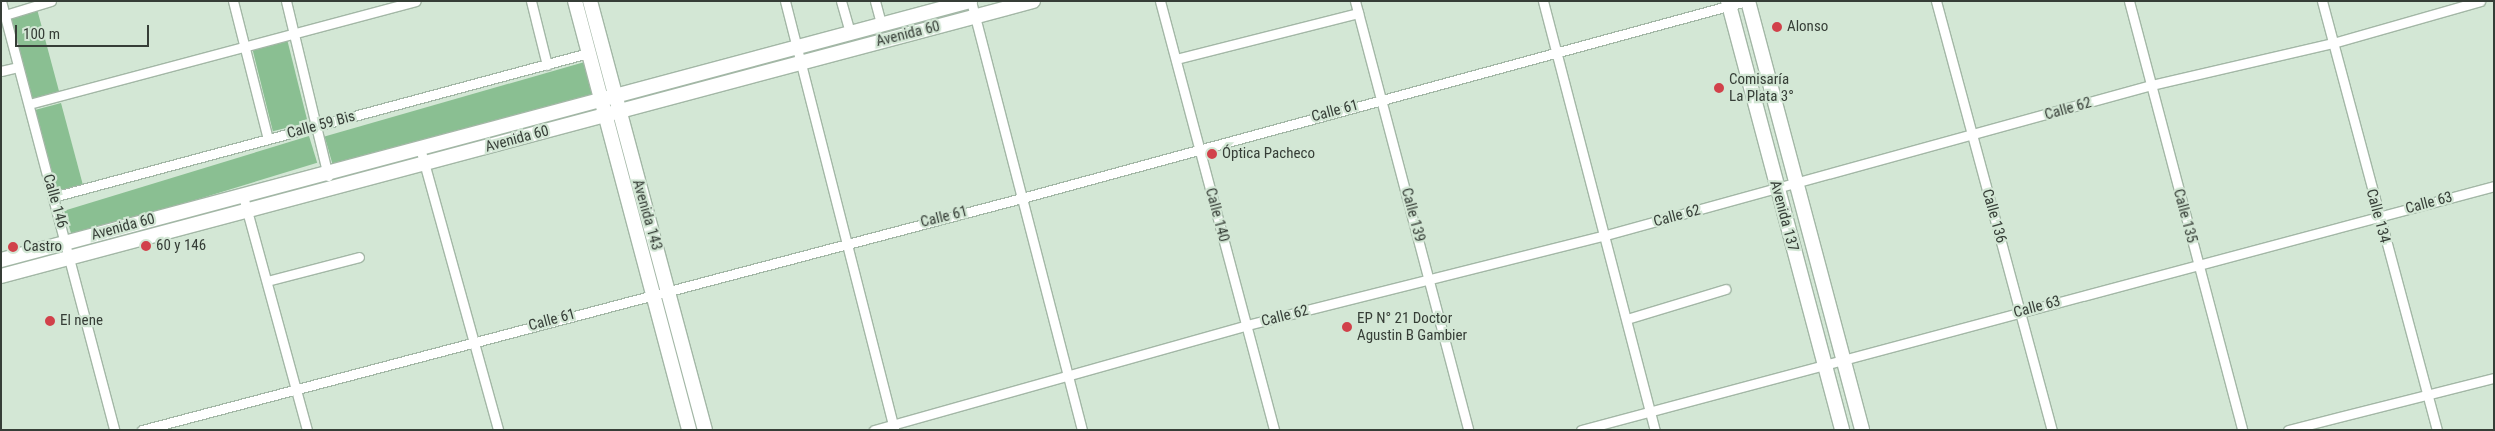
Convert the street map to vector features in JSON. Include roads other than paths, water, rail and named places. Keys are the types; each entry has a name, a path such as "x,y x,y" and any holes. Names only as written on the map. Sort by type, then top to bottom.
{"main road":[{"name":"Avenida 143","path":"575,1 588,52 608,97"},
{"name":"Avenida 143","path":"590,1 608,97 653,292 689,430"},
{"name":"Avenida 60","path":"1,260 970,1"},
{"name":"Avenida 60","path":"1,276 248,212 798,62 1033,1"},
{"name":"Avenida 137","path":"1747,1 1862,430"},
{"name":"Avenida 137","path":"1729,4 1842,430"},
{"name":"Avenida 143","path":"612,113 668,289 705,430"}],"street":[{"name":"Calle 146","path":"1,1 71,258 114,430"},
{"path":"5,15 51,1"},
{"path":"233,1 268,139"},
{"path":"286,1 315,127 332,188"},
{"path":"29,104 415,1"},
{"path":"531,1 547,65"},
{"path":"785,1 797,47 798,62 844,242 894,427"},
{"path":"841,1 850,33"},
{"path":"874,1 881,24"},
{"path":"970,1 1082,430"},
{"name":"Calle 140","path":"1160,1 1274,430"},
{"name":"Calle 139","path":"1355,1 1430,279 1468,430"},
{"path":"1543,1 1606,235 1655,430"},
{"name":"Calle 61","path":"142,430 653,292 1022,198 1199,147 1557,52 1729,4 1747,1"},
{"name":"Calle 136","path":"1936,1 1971,137 2052,430"},
{"name":"Calle 135","path":"2129,1 2242,430"},
{"name":"Calle 134","path":"2322,1 2378,216 2437,430"},
{"name":"Calle 62","path":"874,430 894,427 1247,325 1606,235 1971,137 2151,85 2333,43 2480,1"},
{"path":"1176,59 1358,13"},
{"name":"Calle 59 Bis","path":"53,197 547,65 588,52"},
{"path":"1,71 18,67"},
{"path":"420,148 498,430"},
{"name":"Calle 63","path":"1581,430 2020,311 2494,186"},
{"path":"244,196 306,430"},
{"path":"267,280 359,257"},
{"path":"1627,319 1726,289"},
{"path":"2288,430 2494,378"}],"place":[{"name":"Alonso","path":"1777,27"},
{"name":"Comisaría La Plata 3°","path":"1719,88"},
{"name":"Óptica Pacheco","path":"1212,154"},
{"name":"60 y 146","path":"146,246"},
{"name":"Castro","path":"13,247"},
{"name":"El nene","path":"50,321"},
{"name":"EP N° 21 Doctor Agustin B Gambier","path":"1347,327"}]}
